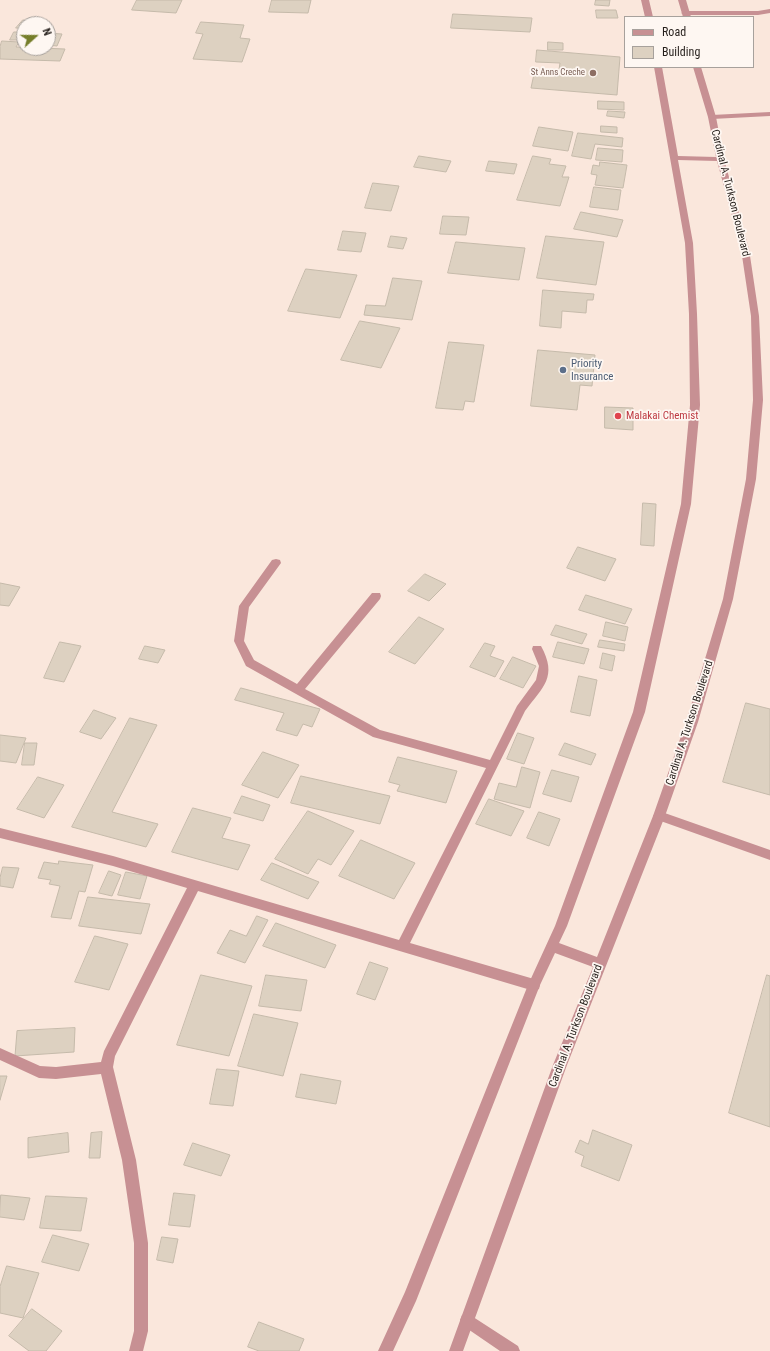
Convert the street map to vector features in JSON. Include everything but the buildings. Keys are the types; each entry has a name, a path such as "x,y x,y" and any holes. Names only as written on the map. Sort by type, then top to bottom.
{"street":[{"path":"645,0 649,16"},
{"path":"682,0 686,15 758,13 770,11"},
{"path":"386,1351 411,1296 534,985 561,926 639,712 686,504 695,406 693,314 689,243 658,68"},
{"name":"Cardinal A. Turkson Boulevard","path":"456,1351 560,1066 659,816 692,722 728,599 751,479 758,400 755,316 745,249 720,159 712,117 697,68"},
{"path":"712,117 770,114"},
{"path":"674,158 720,159"},
{"path":"276,563 244,606 239,640 250,663 377,734 493,765"},
{"path":"298,690 376,596"},
{"path":"402,946 521,709 540,681 544,666 537,649"},
{"path":"659,816 770,855"},
{"path":"0,833 113,861 534,985"},
{"path":"136,1351 141,1331 141,1243 129,1160 106,1067 108,1054 151,974 195,885"},
{"path":"552,946 600,964"},
{"path":"0,1054 39,1072 56,1073 106,1067"},
{"path":"468,1320 513,1351"}],"place":[{"name":"St Anns Creche","path":"593,73"},
{"name":"Priority Insurance","path":"563,370"},
{"name":"Malakai Chemist","path":"618,416"}]}
